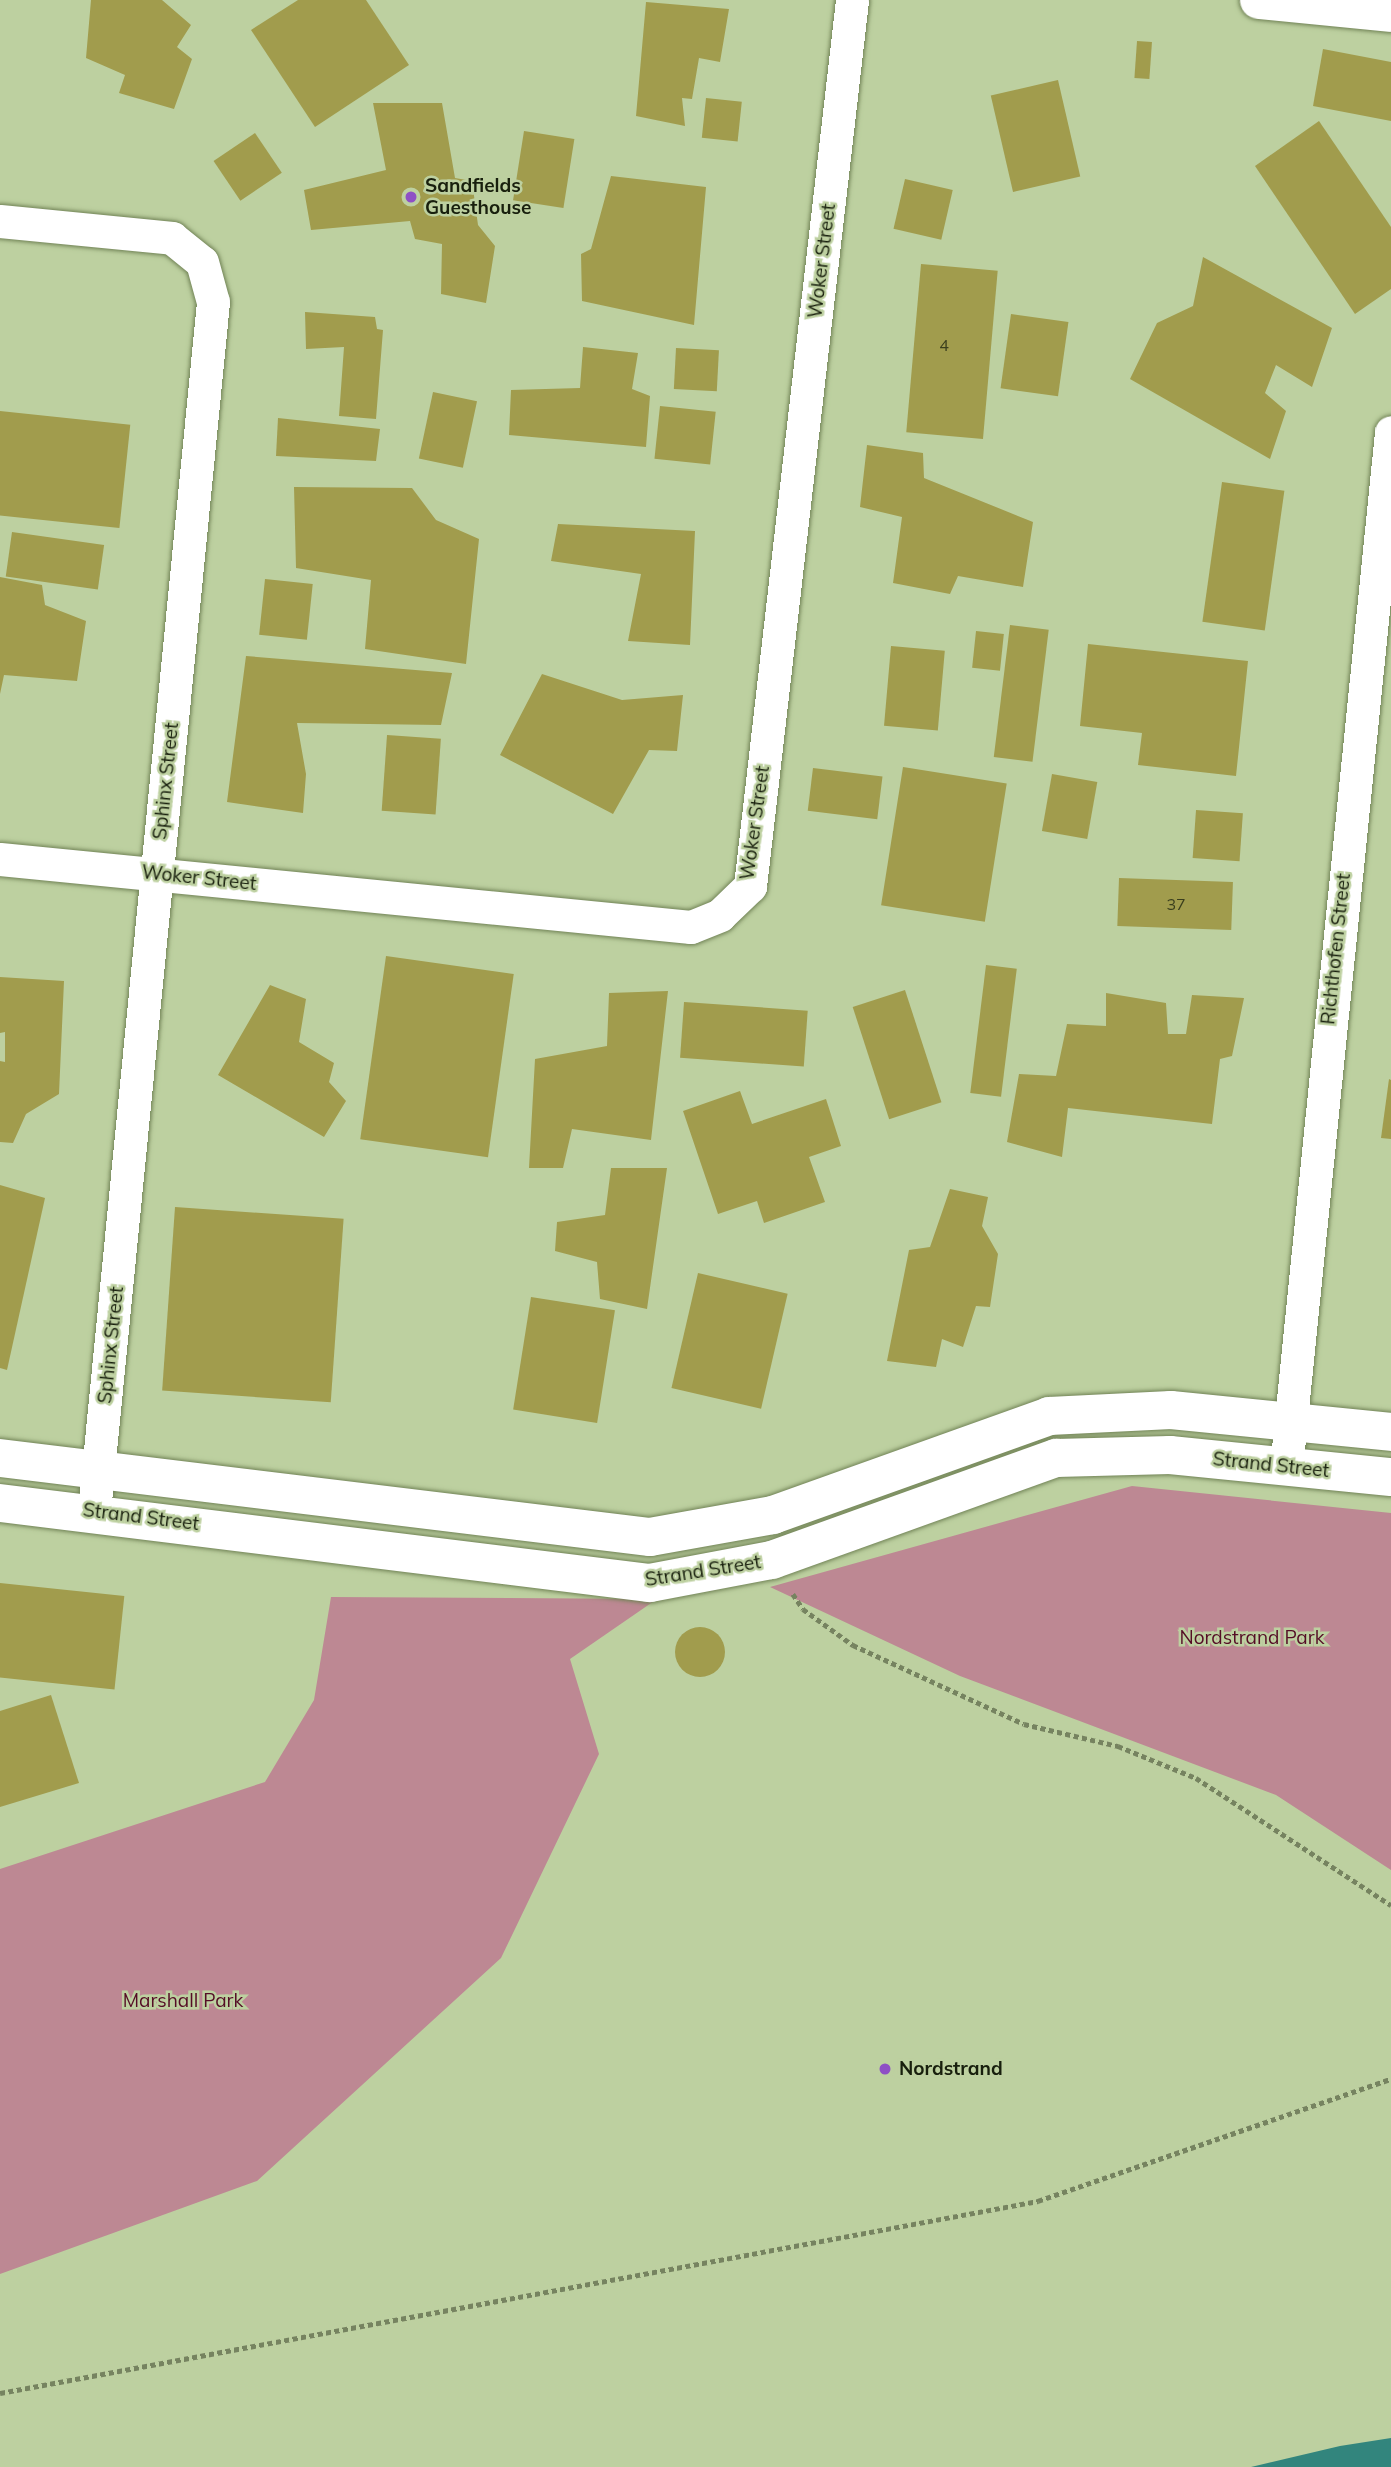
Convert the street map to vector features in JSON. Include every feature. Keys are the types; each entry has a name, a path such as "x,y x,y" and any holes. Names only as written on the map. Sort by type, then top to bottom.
{"street":[{"name":"Woker Street","path":"0,859 691,927 720,915 750,886 852,0"},
{"path":"1259,0 1391,13"},
{"name":"Sphinx Street","path":"0,221 173,238 202,262 213,302 94,1511"},
{"name":"Richthofen Street","path":"1286,1468 1288,1424 1391,432"},
{"path":"0,1458 99,1467 650,1537 772,1515 1049,1416 1171,1410 1288,1424 1391,1432"},
{"name":"Strand Street","path":"0,1503 94,1511 650,1583 772,1560 1056,1458 1170,1455 1391,1477"}],"path":[{"path":"772,1560 803,1609 853,1645 1024,1724 1118,1745 1196,1777 1391,1905"},
{"path":"0,2393 1038,2202 1391,2079"}],"green space":[{"name":"Nordstrand Park","path":"1132,1486 1391,1513 1391,1870 1276,1795 960,1676 770,1587"},
{"name":"Marshall Park","path":"331,1597 657,1599 570,1659 599,1754 501,1958 257,2181 0,2274 0,1869 265,1782 314,1700"}],"water":[{"path":"1391,2438 1391,2467 1251,2467 1340,2446"}],"building":[{"path":"91,0 162,0 191,25 177,47 192,59 174,109 119,93 125,75 86,58"},
{"path":"298,0 366,0 409,65 315,127 251,30"},
{"path":"646,2 729,9 720,62 699,58 692,99 682,98 685,126 636,116"},
{"path":"1137,41 1152,42 1149,79 1134,78"},
{"path":"1323,49 1391,62 1391,121 1313,106"},
{"path":"1058,80 1080,176 1013,192 991,96"},
{"path":"706,98 742,102 738,142 702,138"},
{"path":"373,103 442,103 455,178 472,181 478,225 495,246 486,303 441,294 442,244 415,239 410,221 311,230 304,190 386,170"},
{"path":"1319,121 1391,227 1391,289 1355,314 1255,166"},
{"path":"524,131 574,139 563,208 513,200"},
{"path":"255,133 282,173 240,201 214,161"},
{"path":"611,176 706,187 694,325 582,301 581,254 591,249"},
{"path":"905,179 953,190 941,240 894,229"},
{"path":"1203,257 1332,328 1312,387 1276,365 1265,393 1286,411 1270,459 1130,379 1157,323 1193,306"},
{"path":"921,264 998,271 983,439 906,432"},
{"path":"305,312 375,317 377,329 383,330 376,419 339,416 344,347 306,349"},
{"path":"1011,314 1068,322 1058,396 1001,388"},
{"path":"583,347 638,353 632,389 650,396 646,447 509,435 511,390 580,388"},
{"path":"676,348 719,350 717,391 674,389"},
{"path":"433,392 477,401 463,468 419,459"},
{"path":"660,406 716,412 710,465 654,459"},
{"path":"0,411 130,425 119,528 0,516"},
{"path":"278,418 380,429 376,461 276,456"},
{"path":"867,445 923,453 924,478 1033,522 1023,587 958,576 950,594 893,583 902,517 860,507"},
{"path":"1222,482 1284,491 1265,630 1202,622"},
{"path":"294,487 412,488 436,520 479,539 466,664 365,649 371,580 296,568"},
{"path":"558,524 695,531 690,645 628,641 641,574 551,561"},
{"path":"12,532 104,545 98,590 6,577"},
{"path":"0,577 42,585 45,605 86,621 77,681 4,675 0,694"},
{"path":"265,579 313,584 307,640 259,635"},
{"path":"1010,625 1049,630 1033,762 994,757"},
{"path":"976,631 1004,634 1000,671 972,668"},
{"path":"1088,644 1248,661 1236,776 1138,765 1142,733 1080,726"},
{"path":"891,646 945,651 938,730 884,726"},
{"path":"246,656 452,673 441,725 297,723 306,774 303,813 227,802"},
{"path":"542,674 622,700 683,695 677,751 649,750 613,814 500,755"},
{"path":"387,735 441,739 436,815 382,811"},
{"path":"903,767 1007,783 985,922 881,905"},
{"path":"813,768 882,777 877,819 808,811"},
{"path":"1052,774 1097,782 1087,839 1042,831"},
{"path":"1196,810 1243,813 1240,861 1193,858"},
{"path":"1119,878 1233,882 1231,930 1117,926"},
{"path":"386,956 514,974 488,1157 360,1139"},
{"path":"986,965 1017,969 1001,1097 970,1093"},
{"path":"0,977 64,981 59,1094 26,1114 13,1143 0,1142 0,1061 5,1062 5,1032 0,1033"},
{"path":"270,985 306,999 299,1042 334,1063 329,1082 346,1101 324,1137 218,1075"},
{"path":"905,990 941,1102 889,1119 853,1007"},
{"path":"668,991 651,1140 572,1129 563,1168 529,1168 535,1059 607,1046 609,993"},
{"path":"1106,993 1166,1003 1168,1034 1186,1034 1192,995 1244,998 1232,1056 1220,1059 1212,1124 1068,1108 1062,1157 1007,1142 1019,1074 1056,1076 1067,1024 1106,1026"},
{"path":"684,1002 808,1011 804,1067 680,1058"},
{"path":"1389,1079 1391,1080 1391,1139 1381,1138"},
{"path":"740,1091 752,1124 826,1099 841,1146 809,1157 825,1202 764,1223 757,1201 718,1214 683,1111"},
{"path":"611,1168 667,1168 647,1309 600,1299 597,1262 555,1251 557,1222 605,1215"},
{"path":"0,1185 45,1198 7,1370 0,1368"},
{"path":"950,1189 988,1197 982,1226 998,1254 990,1307 976,1306 963,1347 942,1339 936,1367 887,1361 909,1250 930,1247"},
{"path":"175,1207 344,1219 331,1402 162,1391"},
{"path":"698,1273 788,1294 761,1409 671,1388"},
{"path":"531,1297 615,1310 597,1423 513,1410"},
{"path":"0,1583 124,1596 114,1690 0,1678"},
{"path":"700,1627 718,1634 725,1652 718,1670 700,1677 682,1670 675,1652 682,1634"},
{"path":"51,1695 79,1783 0,1807 0,1711"}],"place":[{"name":"Sandfields Guesthouse","path":"411,197"},
{"name":"Nordstrand","path":"885,2069"}]}
